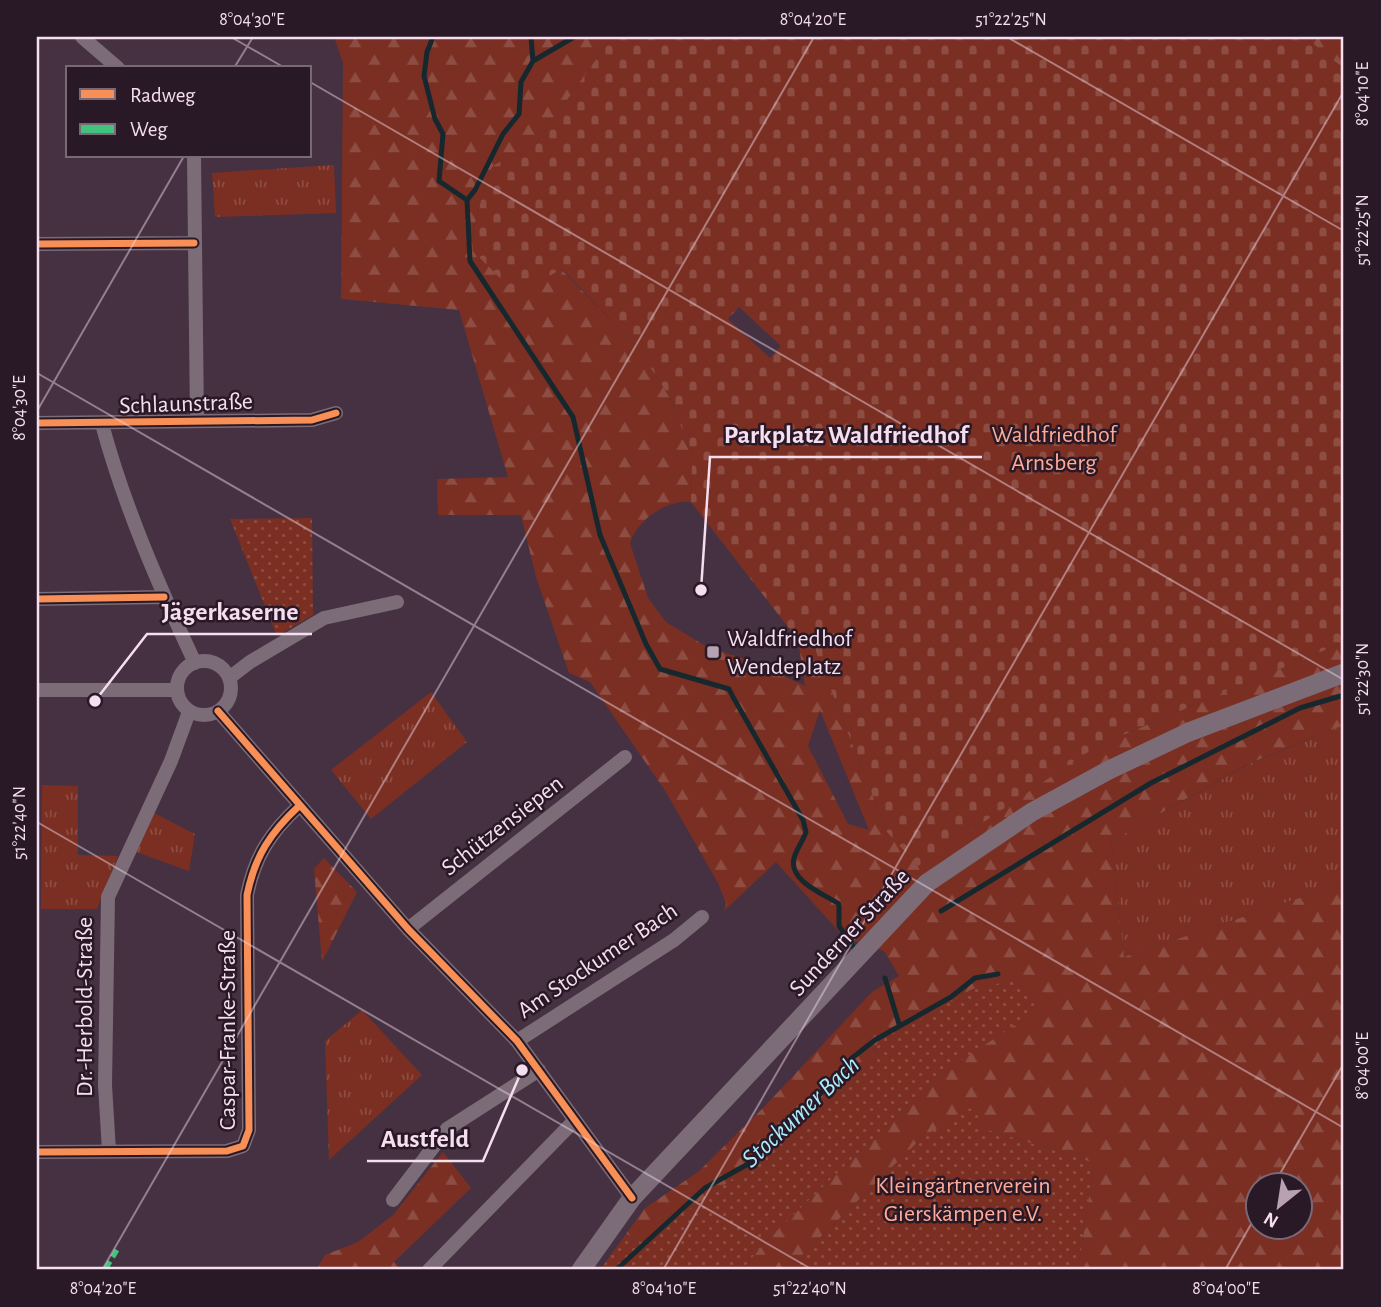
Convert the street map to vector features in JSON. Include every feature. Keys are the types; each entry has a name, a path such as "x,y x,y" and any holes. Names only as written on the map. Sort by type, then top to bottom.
{"main road":[{"name":"Sunderner Straße","path":"581,1270 632,1198 906,902 946,869 1032,812 1109,770 1200,727 1344,673"}],"street":[{"path":"82,37 116,66"},
{"path":"194,158 197,420"},
{"path":"37,244 194,243"},
{"name":"Schlaunstraße","path":"37,423 313,420 337,413"},
{"path":"102,424 113,463 164,597 195,663"},
{"path":"37,598 164,597"},
{"path":"229,678 250,662 324,618 397,602"},
{"path":"211,662 229,678 230,697 218,711 207,716 189,712 179,700 176,690 179,676 195,663 211,662"},
{"path":"37,691 176,690"},
{"path":"218,711 408,929 517,1041 632,1198"},
{"name":"Dr.-Herbold-Straße","path":"109,1151 105,1085 108,897 170,761 189,712"},
{"name":"Schützensiepen","path":"408,929 625,757"},
{"name":"Caspar-Franke-Straße","path":"37,1152 227,1151 237,1150 248,1139 247,895 253,866 263,846 276,827 299,806"},
{"name":"Am Stockumer Bach","path":"517,1041 674,940 702,917"},
{"path":"393,1200 447,1129 539,1070"},
{"path":"429,1270 575,1120"}],"green space":[{"path":"334,37 612,37 535,145 494,165 488,174 469,247 561,269 637,347 671,399 692,456 691,502 672,504 654,513 639,526 630,543 648,598 666,622 707,647 754,662 805,686 798,640 811,639 887,832 1049,776 1097,746 1344,642 1344,725 1248,764 1111,841 1124,957 1344,883 1344,1270 1078,1270 1094,1163 988,1130 981,1124 923,1137 787,1270 742,1270 767,1240 925,1089 960,1061 1037,1010 1016,980 879,1038 868,1061 845,1089 775,1148 641,1242 626,1234 645,1208 698,1172 764,1107 872,992 899,976 884,951 844,937 776,862 724,911 726,903 718,883 666,792 590,682 569,673 536,577 521,515 438,515 437,479 508,477 459,310 341,299 343,63","holes":["820,710 869,830 848,824 808,746"]},
{"name":"Waldfriedhof Arnsberg","path":"612,37 1305,37 1344,69 1344,642 1097,746 918,866 887,832 811,639 798,640 691,502 692,456 671,399 637,347 562,269 516,294 469,247 488,174 494,165 535,145","holes":["739,307 781,346 770,358 728,319"]},
{"path":"1305,37 1344,37 1344,69"},
{"path":"334,165 336,213 215,217 212,173"},
{"path":"312,518 313,615 277,636 230,519"},
{"path":"431,692 467,742 371,819 331,770"},
{"path":"1344,725 1344,883 1124,957 1111,841 1249,764"},
{"path":"42,785 78,786 78,855 118,856 97,909 41,909"},
{"path":"154,813 195,834 189,871 136,852"},
{"path":"324,858 357,892 322,962 314,869"},
{"path":"1016,980 1038,1010 960,1061 925,1089 767,1240 742,1270 600,1270 626,1234 641,1242 736,1177 813,1117 845,1088 868,1061 879,1038 924,1018 972,989"},
{"path":"362,1010 422,1075 329,1160 325,1041"},
{"name":"Kleingärtnerverein Gierskämpen e.V.","path":"974,1106 981,1124 988,1130 1094,1163 1078,1270 787,1270 923,1137"},
{"path":"443,1152 471,1188 394,1262 403,1270 316,1270 325,1255 358,1242 393,1215"}],"waterway":[{"path":"433,37 427,52 424,76 435,119 443,134 439,181 467,200"},
{"path":"531,37 533,61"},
{"path":"574,37 533,61 521,82 519,114 503,134 475,190 467,200 470,261 573,417 600,535 646,644 660,669 729,689 732,695"},
{"path":"941,911 1151,783 1300,708 1344,695"},
{"path":"733,697 803,820 806,832 794,858 796,873 809,886 839,904 839,926 854,948"},
{"name":"Stockumer Bach","path":"616,1270 705,1188 748,1164 804,1112 852,1058 875,1040 951,997 975,978 998,974"},
{"path":"885,978 899,1024"}],"marked path":[{"path":"105,1270 117,1250"}],"cycle path":[{"path":"37,244 194,243"},
{"path":"37,423 312,420 336,413"},
{"path":"37,599 164,597"},
{"path":"218,711 408,929 517,1041 632,1198"},
{"path":"37,1152 227,1151 243,1146 249,1130 247,895 254,868 265,846 299,806"}],"place":[{"name":"Parkplatz Waldfriedhof","path":"701,590"},
{"name":"Waldfriedhof Wendeplatz","path":"713,652"},
{"name":"Jägerkaserne","path":"95,701"},
{"name":"Austfeld","path":"522,1070"}]}
